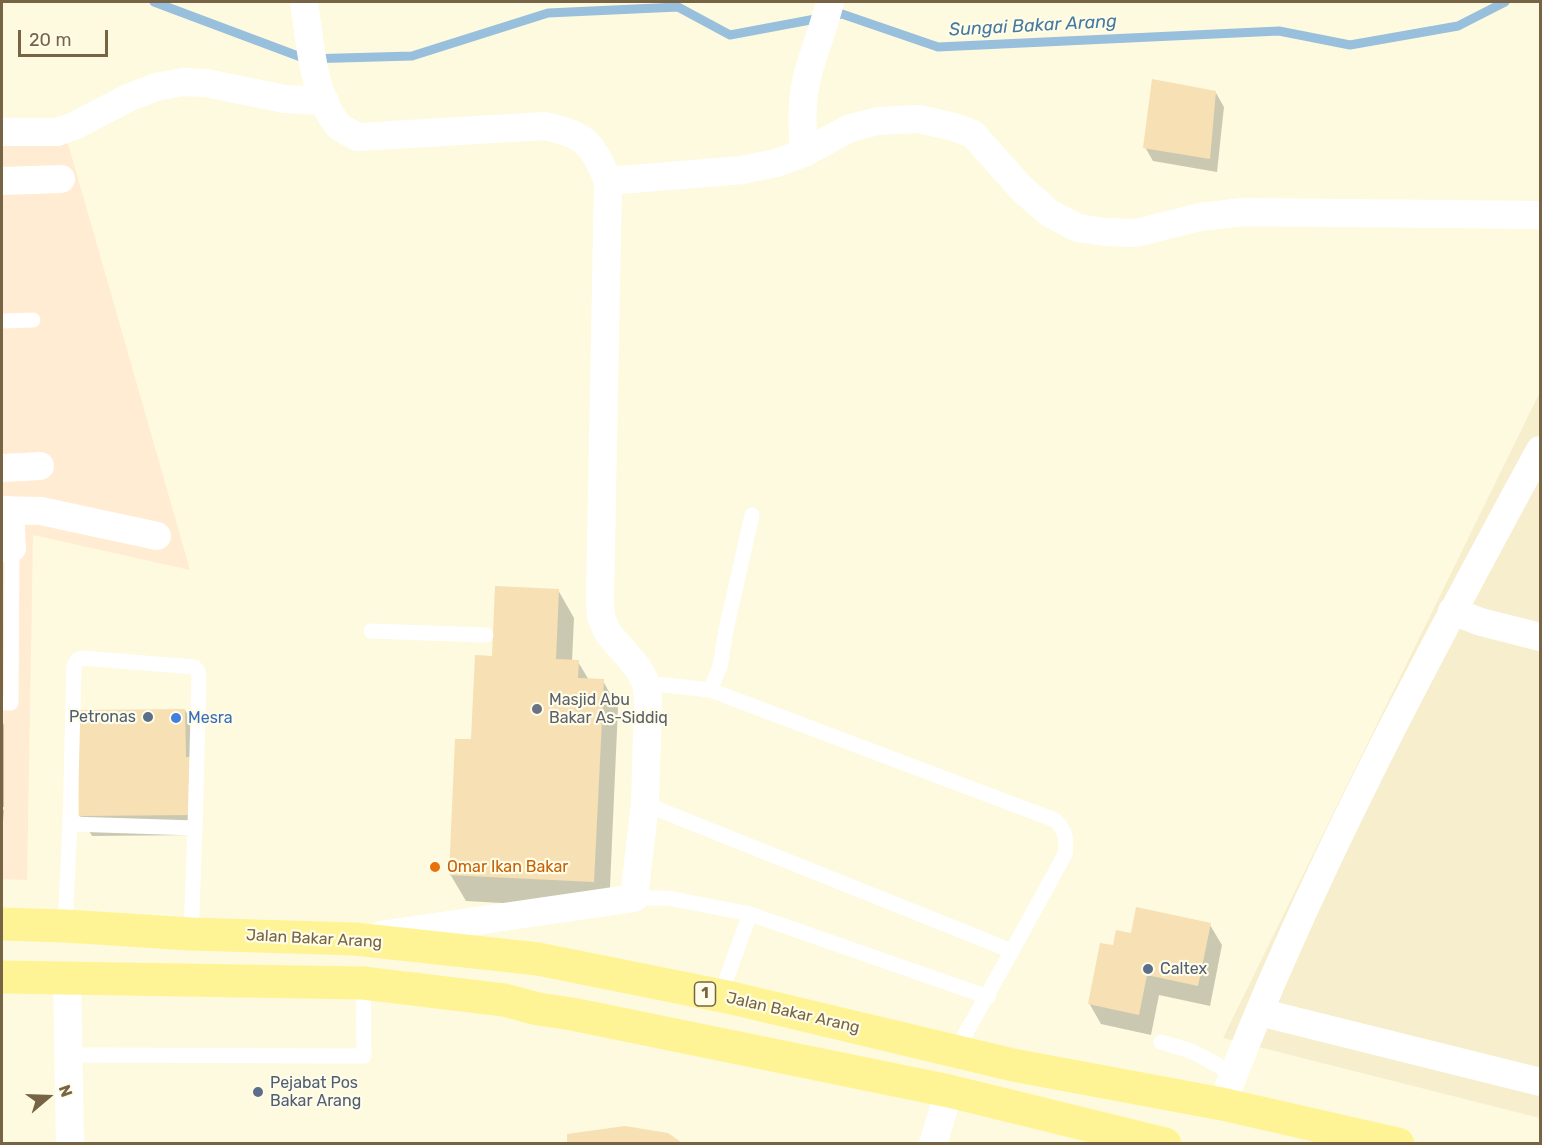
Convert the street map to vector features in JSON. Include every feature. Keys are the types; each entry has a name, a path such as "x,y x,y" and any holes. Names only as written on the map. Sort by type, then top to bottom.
{"main road":[{"name":"Jalan Bakar Arang","path":"2,924 191,934 354,939 538,959 720,996 955,1052 1222,1104 1398,1143"},
{"path":"2,976 363,983 504,1000 538,1010 584,1016 949,1091 1165,1143"}],"street":[{"path":"304,2 321,90 337,124 345,131 358,137 545,126 573,132 594,150 608,181 600,598 602,617 608,633 638,668 646,683 648,701 645,804 634,898 354,939"},
{"path":"804,153 802,121 808,76 827,13"},
{"path":"2,132 57,132 74,126 128,98 156,87 183,82 206,83 285,99 321,90"},
{"path":"608,181 742,170 776,163 804,153 850,128 878,121 919,119 973,134 1021,188 1049,213 1078,228 1136,233 1200,217 1243,212 1540,215"},
{"path":"2,181 61,179"},
{"path":"1222,1104 1259,1012 1356,799 1452,610 1540,450"},
{"path":"2,468 39,466"},
{"path":"7,548 6,510 41,511 158,536"},
{"path":"1452,610 1481,622 1540,637"},
{"path":"67,977 70,1143"},
{"path":"1259,1012 1540,1082"},
{"path":"933,1143 949,1091"}],"lane":[{"path":"2,321 33,320"},
{"path":"710,690 720,667 752,515"},
{"path":"2,703 11,703 7,548"},
{"path":"371,631 486,635"},
{"path":"65,926 74,666 77,660 82,658 194,667 198,671 191,934"},
{"path":"646,683 710,690 1055,820 1065,833 1067,843 1065,854 988,997 955,1052"},
{"path":"645,804 1012,951"},
{"path":"70,824 195,828"},
{"path":"634,898 668,898 750,914 988,997"},
{"path":"720,996 750,914"},
{"path":"68,1054 364,1056 363,983"},
{"path":"1161,1042 1191,1051 1233,1073"}],"shaded area":[{"path":"61,119 190,570 33,535 27,880 2,879 2,123"},
{"path":"1540,392 1540,1118 1223,1038"}],"building":[{"path":"1152,79 1216,91 1210,159 1143,148"},
{"name":"Masjid Abu Bakar As-Siddiq","path":"495,586 559,589 556,659 579,660 578,678 604,679 594,882 449,875 455,739 471,739 475,655 492,656"},
{"path":"185,709 186,757 190,757 191,815 79,816 77,710"},
{"path":"1136,907 1211,923 1198,986 1147,975 1139,1015 1088,1004 1100,943 1113,945 1116,930 1131,933"},
{"path":"625,1126 668,1133 684,1144 567,1144 567,1134"}],"waterway":[{"name":"Sungai Bakar Arang","path":"154,2 306,59 412,56 548,13 678,7 730,35 842,14 938,47 1279,31 1350,45 1458,26 1505,2"}],"place":[{"name":"Masjid Abu Bakar As-Siddiq","path":"537,709"},
{"name":"Petronas","path":"148,717"},
{"name":"Mesra","path":"176,718"},
{"name":"Omar Ikan Bakar","path":"435,867"},
{"name":"Caltex","path":"1148,969"},
{"name":"Pejabat Pos Bakar Arang","path":"258,1092"}]}
